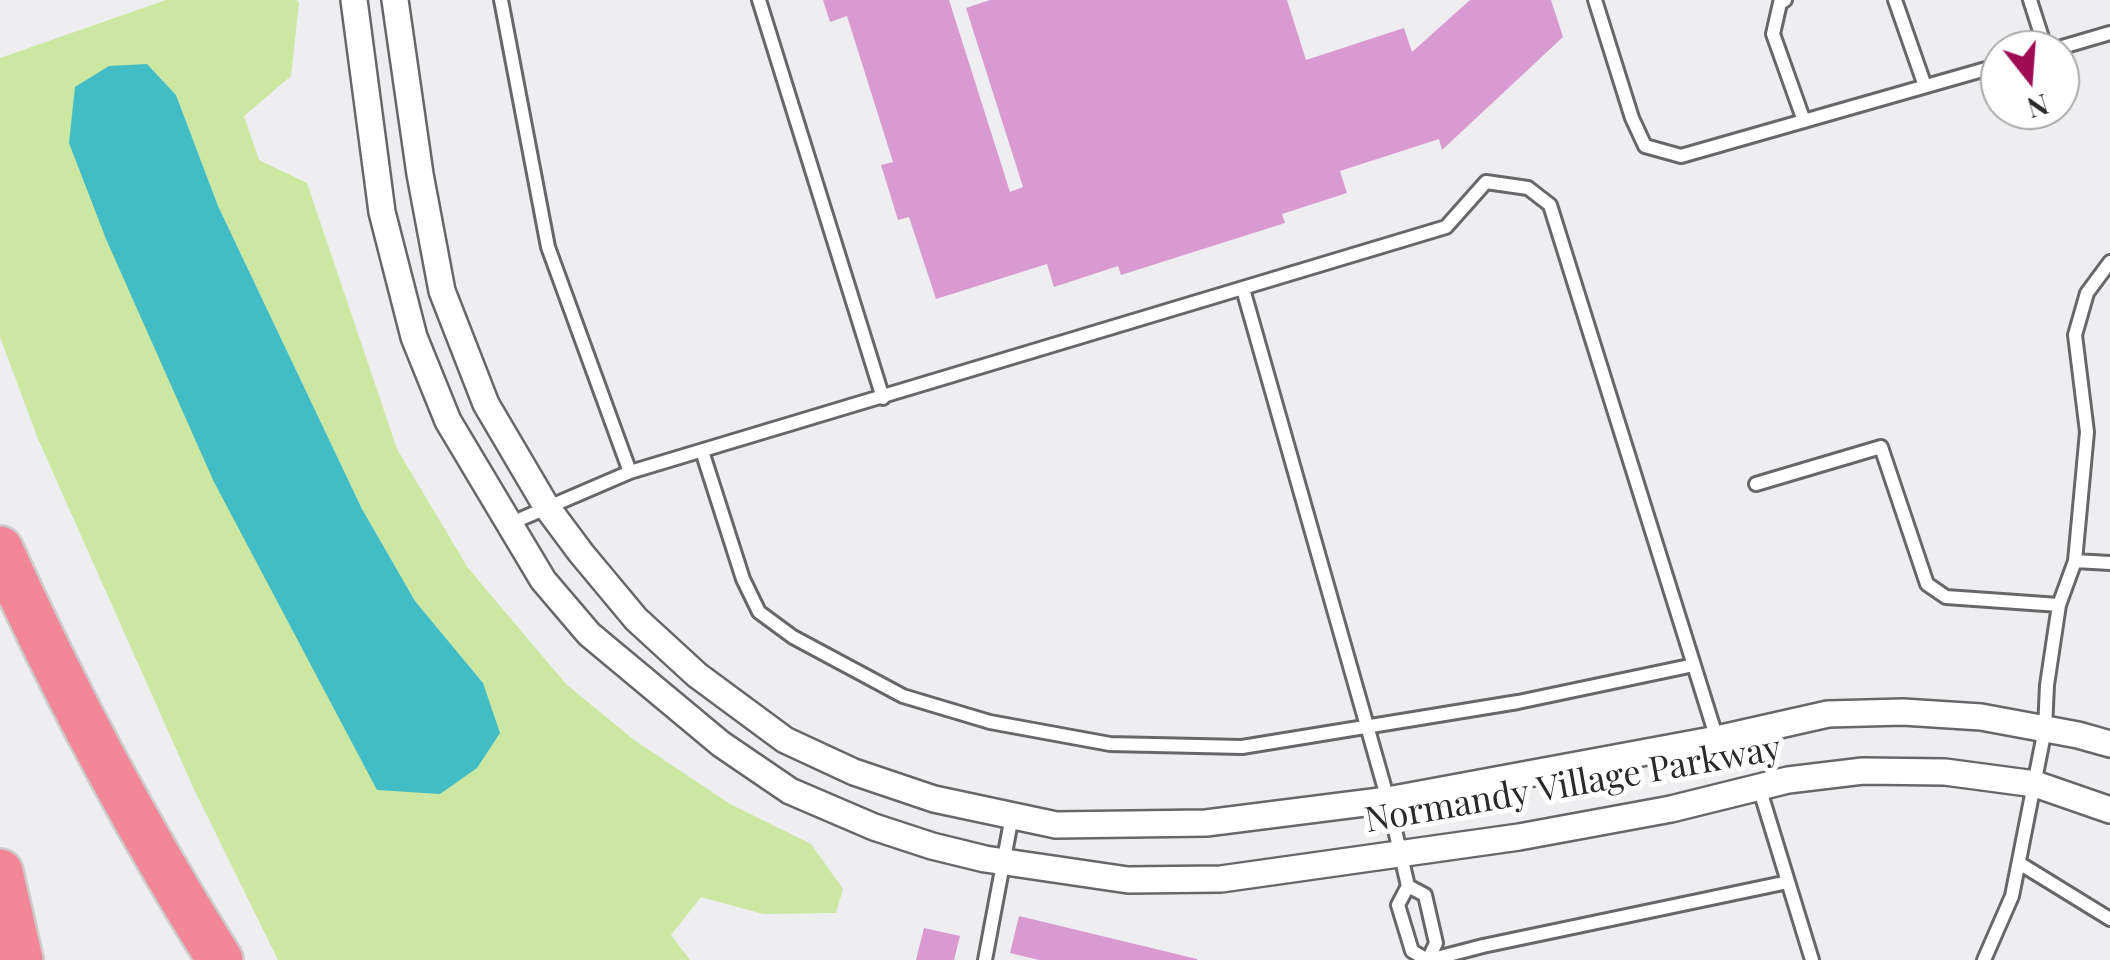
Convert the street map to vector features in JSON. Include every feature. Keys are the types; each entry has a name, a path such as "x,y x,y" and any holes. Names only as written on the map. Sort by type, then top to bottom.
{"highway":[{"path":"0,549 90,737 220,960"},
{"path":"0,872 20,960"}],"street":[{"name":"Normandy Village Parkway","path":"354,0 382,212 414,337 448,420 543,580 590,634 721,744 790,791 874,827 932,846 994,860 1128,880 1221,878 1519,837 1671,809 1788,780 1863,770 1963,774 2035,784 2110,810"},
{"name":"Normandy Village Parkway","path":"396,0 420,174 442,291 486,404 546,506 636,619 697,675 785,740 836,764 934,799 1056,825 1206,823 1388,800 1718,740 1828,714 1903,712 1981,717 2110,744"},
{"path":"669,702 697,675"},
{"path":"994,860 1005,814"}],"lane":[{"path":"501,0 548,247 630,472"},
{"path":"759,0 883,398"},
{"path":"1595,0 1632,118 1645,146 1681,156 1980,71"},
{"path":"1785,0 1780,4 1772,34 1804,121"},
{"path":"1895,0 1925,86"},
{"path":"2030,0 2041,30"},
{"path":"2080,41 2110,33"},
{"path":"510,524 630,472 1446,227 1486,182 1528,188 1550,205 1718,740"},
{"path":"1984,960 2012,896 2045,729 2059,605 2075,561 2087,432 2075,335 2087,293 2110,262"},
{"path":"1243,289 1388,800 1408,886 1398,904 1412,951 1428,960 1788,882"},
{"path":"1756,484 1881,447 1927,584 1946,597 2059,605"},
{"path":"702,451 743,580 760,612 793,636 903,696 990,722 1110,744 1242,747 1518,702 1694,665"},
{"path":"2075,561 2110,563"},
{"path":"1759,787 1812,960"},
{"path":"985,960 994,860"},
{"path":"2019,863 2110,919"},
{"path":"1408,886 1425,895 1436,943 1428,960"},
{"path":"1483,946 1494,960"}],"green space":[{"path":"166,0 297,0 291,76 244,116 259,160 307,183 397,449 468,568 566,684 634,740 730,804 811,844 843,889 836,913 763,914 701,897 671,935 690,960 278,960 193,787 38,439 0,337 0,58","holes":["147,64 176,95 218,206 362,509 415,601 483,683 477,768"]}],"water":[{"path":"147,64 176,95 218,206 362,509 415,601 483,683 500,733 477,768 440,794 377,790 214,482 106,239 69,143 75,87 109,66"}],"building":[{"path":"823,0 949,0 1010,192 1023,187 966,8 990,0 1287,0 1306,60 1404,28 1412,52 1470,0 1551,0 1563,37 1442,150 1439,139 1340,171 1347,193 1282,214 1285,223 1121,275 1118,266 1054,287 1047,264 936,299 909,217 898,220 881,165 893,162 847,16 830,22"},
{"path":"1019,916 1197,960 1039,960 1010,953"},
{"path":"924,928 960,936 954,960 916,960"}]}
